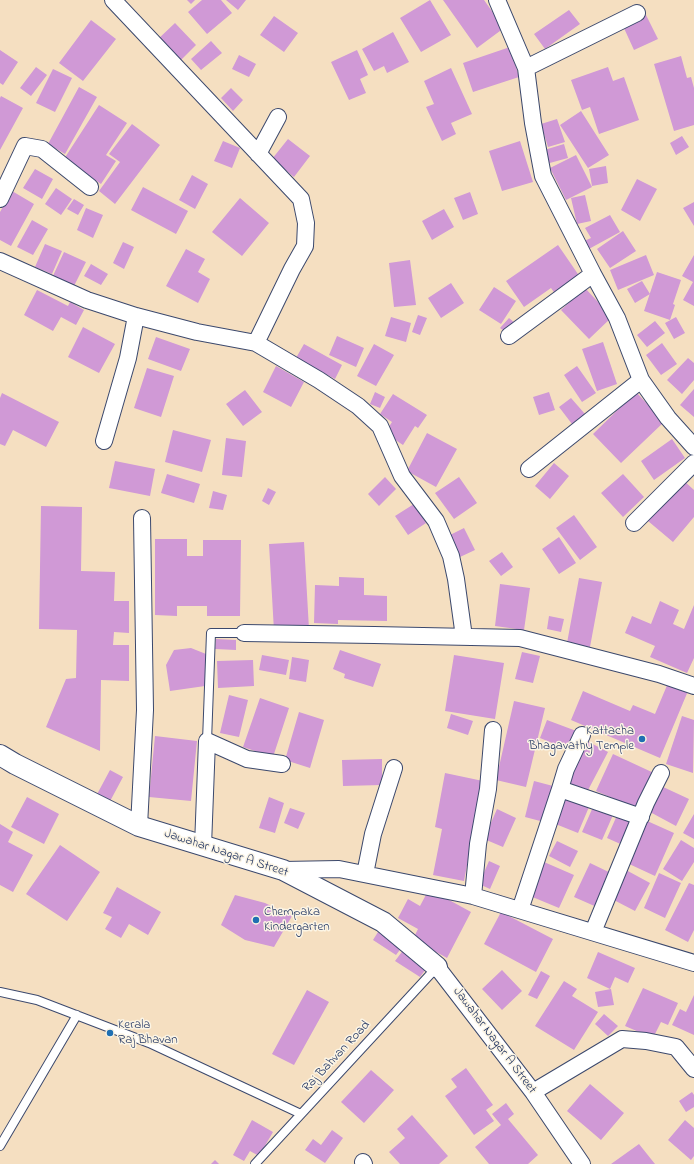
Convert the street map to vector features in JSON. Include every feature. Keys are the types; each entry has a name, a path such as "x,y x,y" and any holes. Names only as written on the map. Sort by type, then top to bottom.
{"street":[{"path":"113,0 301,199 306,224 305,246 292,269 256,344"},
{"path":"497,0 526,68 533,123 543,176 617,318 641,380 668,418 694,447"},
{"path":"526,68 637,13"},
{"path":"258,154 278,117"},
{"path":"0,199 25,146 42,149 90,187"},
{"path":"0,261 87,300 136,316 197,332 256,344 319,380 352,402 380,426 402,476 436,521 451,556 456,579 464,637"},
{"path":"509,336 593,274"},
{"path":"104,441 128,358 136,316"},
{"path":"529,469 641,380"},
{"path":"634,523 694,463"},
{"path":"139,826 145,710 142,518"},
{"path":"244,633 520,638 659,674 694,686"},
{"path":"473,896 478,844 488,789 493,730"},
{"path":"520,910 566,769 582,735"},
{"path":"202,846 207,741 247,759 282,764"},
{"name":"Jawahar Nagar A Street","path":"0,755 139,826 283,870 383,922 437,967 533,1092 582,1164"},
{"path":"365,874 373,834 394,768"},
{"path":"593,932 661,773"},
{"path":"560,789 641,817"},
{"path":"283,870 339,869 473,896 694,963"},
{"path":"533,1092 622,1039 646,1041 676,1047 694,1069"}],"lane":[{"path":"207,741 211,633 244,633"},
{"name":"Raj Bahvan Road","path":"255,1164 437,967"},
{"path":"0,992 37,1000 149,1043 301,1114"},
{"path":"0,1146 77,1015"}],"building":[{"path":"187,0 195,0 191,4"},
{"path":"202,0 221,0 232,13 207,34 188,12"},
{"path":"226,0 246,0 238,10"},
{"path":"430,0 451,35 421,52 400,18"},
{"path":"443,0 484,0 504,28 477,48"},
{"path":"569,10 580,24 545,49 534,34"},
{"path":"646,15 658,39 634,50 623,26"},
{"path":"274,16 298,33 284,52 260,35"},
{"path":"91,20 116,39 83,81 59,63"},
{"path":"175,23 196,45 178,63 156,41"},
{"path":"393,32 409,62 387,73 384,66 374,71 362,49"},
{"path":"211,41 222,53 201,70 191,59"},
{"path":"510,47 519,77 473,92 463,63"},
{"path":"0,50 18,62 3,85 0,83"},
{"path":"357,50 368,75 360,79 366,93 349,100 331,62"},
{"path":"239,55 256,64 249,77 232,69"},
{"path":"681,56 687,78 691,77 694,88 694,125 674,131 654,64"},
{"path":"36,67 47,75 31,96 20,88"},
{"path":"608,67 613,81 624,77 639,120 599,134 590,107 582,110 571,80"},
{"path":"451,68 472,114 451,123 456,134 442,141 426,107 434,104 424,81"},
{"path":"53,69 72,78 55,112 36,103"},
{"path":"79,87 97,97 65,154 48,144"},
{"path":"231,88 243,100 233,111 221,98"},
{"path":"1,96 23,108 0,150 0,98"},
{"path":"99,105 127,123 106,155 116,161 101,184 64,159"},
{"path":"581,111 609,155 588,168 560,125"},
{"path":"557,119 565,142 548,147 541,124"},
{"path":"132,124 160,145 115,204 99,191 120,162 109,154"},
{"path":"682,136 689,147 676,155 670,143"},
{"path":"288,139 310,156 294,177 272,159"},
{"path":"223,141 240,148 232,168 214,161"},
{"path":"520,141 533,182 502,191 489,151"},
{"path":"564,144 568,158 546,164 541,151"},
{"path":"576,155 592,187 566,200 550,168"},
{"path":"606,166 608,183 592,186 589,169"},
{"path":"35,169 53,179 42,199 23,188"},
{"path":"192,175 208,184 195,209 179,200"},
{"path":"637,179 657,189 640,221 621,210"},
{"path":"143,187 188,211 176,234 131,210"},
{"path":"56,188 72,199 61,215 45,204"},
{"path":"12,191 34,204 11,246 0,240 0,212"},
{"path":"470,192 478,214 463,220 454,198"},
{"path":"585,195 591,221 577,224 571,198"},
{"path":"240,198 269,223 242,256 212,232"},
{"path":"74,199 84,205 78,215 67,209"},
{"path":"694,202 694,226 683,208"},
{"path":"86,208 103,215 93,238 77,230"},
{"path":"444,209 454,227 432,240 422,221"},
{"path":"610,215 620,232 587,250 582,242 591,238 585,228"},
{"path":"32,220 48,229 33,255 17,247"},
{"path":"623,231 636,251 610,268 597,249"},
{"path":"123,242 134,247 124,269 113,263"},
{"path":"45,244 62,251 52,274 35,267"},
{"path":"558,245 580,277 556,295 551,288 524,307 506,281"},
{"path":"186,249 205,259 198,272 210,279 198,303 166,286"},
{"path":"64,252 86,262 73,288 52,278"},
{"path":"646,255 654,275 618,290 610,270"},
{"path":"694,255 694,306 683,300 693,282 682,276"},
{"path":"410,260 416,305 394,307 389,263"},
{"path":"91,264 108,274 101,285 84,276"},
{"path":"657,272 681,280 673,304 675,305 670,320 644,311"},
{"path":"642,281 650,294 635,303 627,289"},
{"path":"451,283 464,303 441,318 428,298"},
{"path":"494,287 516,301 501,324 479,310"},
{"path":"585,288 612,317 589,339 561,310"},
{"path":"37,290 68,306 70,302 84,310 76,325 61,317 53,331 24,315"},
{"path":"418,315 427,318 420,335 412,332"},
{"path":"391,317 411,323 406,342 385,336"},
{"path":"676,317 685,333 674,339 665,323"},
{"path":"509,318 516,324 508,334 500,328"},
{"path":"655,321 665,333 647,347 637,335"},
{"path":"83,327 115,344 99,373 68,357"},
{"path":"337,336 364,348 356,367 329,355"},
{"path":"156,337 190,349 181,371 148,359"},
{"path":"603,342 617,384 597,391 582,349"},
{"path":"662,343 677,364 661,375 646,355"},
{"path":"304,344 342,365 335,379 296,358"},
{"path":"374,344 394,355 376,386 357,376"},
{"path":"688,358 694,363 694,380 682,394 667,380"},
{"path":"276,366 304,382 291,407 263,392"},
{"path":"577,366 596,393 582,402 564,375"},
{"path":"147,368 174,376 161,417 134,408"},
{"path":"694,389 694,417 680,405"},
{"path":"245,390 262,412 243,426 226,404"},
{"path":"375,392 385,397 380,408 370,404"},
{"path":"549,392 555,410 539,415 533,397"},
{"path":"636,392 664,422 621,463 593,434"},
{"path":"2,393 59,422 46,447 13,430 5,446 0,444 0,398"},
{"path":"393,394 427,415 418,428 415,426 403,445 385,433 392,422 380,414"},
{"path":"571,398 585,414 572,424 559,407"},
{"path":"173,430 211,440 202,472 165,462"},
{"path":"427,433 457,449 436,487 407,471"},
{"path":"226,438 246,441 242,477 222,475"},
{"path":"672,439 685,458 654,480 641,461"},
{"path":"115,461 155,469 150,496 109,488"},
{"path":"554,463 569,476 550,499 535,486"},
{"path":"167,474 200,484 194,503 161,493"},
{"path":"623,474 644,497 623,517 601,493"},
{"path":"385,477 396,489 379,506 368,494"},
{"path":"459,477 477,503 454,519 435,493"},
{"path":"683,480 694,490 694,517 673,542 648,521"},
{"path":"268,488 276,492 269,505 262,501"},
{"path":"213,491 227,495 223,510 209,508"},
{"path":"414,504 426,523 408,535 395,516"},
{"path":"41,506 82,507 81,571 115,572 114,601 129,601 129,633 114,632 113,645 129,645 129,681 101,680 100,751 46,727 66,679 76,678 77,630 39,629"},
{"path":"574,515 597,547 580,560 556,528"},
{"path":"464,528 475,550 460,557 450,535"},
{"path":"559,537 576,563 559,574 542,549"},
{"path":"155,539 187,539 187,556 203,556 203,540 241,540 240,616 207,616 207,606 177,606 177,616 155,615"},
{"path":"304,542 309,629 274,631 269,544"},
{"path":"502,552 513,567 501,576 489,561"},
{"path":"339,577 364,578 364,595 387,596 387,621 338,620 338,624 314,623 315,585 339,586"},
{"path":"579,578 602,582 590,647 567,643"},
{"path":"500,584 530,588 524,630 495,626"},
{"path":"660,601 679,610 673,624 684,629 694,605 694,658 687,673 650,657 655,646 625,633 632,616 651,624"},
{"path":"549,616 564,619 561,632 547,629"},
{"path":"216,639 236,640 236,650 215,649"},
{"path":"191,648 206,654 205,686 170,691 166,665 174,650"},
{"path":"340,650 381,664 373,687 344,678 345,674 333,669"},
{"path":"522,652 540,656 533,683 515,679"},
{"path":"262,655 289,660 286,675 259,670"},
{"path":"454,655 504,663 495,719 445,711"},
{"path":"292,657 309,660 306,682 289,679"},
{"path":"253,660 254,686 218,688 217,661"},
{"name":"Kattacha Bhagavathy Temple","path":"668,683 688,691 660,758 571,720 583,691 630,711 633,705 655,714"},
{"path":"229,695 248,700 239,737 220,733"},
{"path":"260,698 289,708 273,757 243,747"},
{"path":"514,701 545,708 526,787 496,780"},
{"path":"299,712 324,720 310,768 285,760"},
{"path":"451,714 473,721 468,735 447,728"},
{"path":"682,716 694,720 693,773 666,764"},
{"path":"547,720 579,732 572,751 540,738"},
{"path":"155,736 197,741 191,801 149,797"},
{"path":"585,740 608,752 586,794 563,782"},
{"path":"613,754 656,774 640,810 596,791"},
{"path":"382,759 382,785 343,786 342,760"},
{"path":"110,770 123,777 108,805 95,798"},
{"path":"445,773 483,781 464,881 433,875 442,829 435,827"},
{"path":"534,781 553,786 544,822 525,817"},
{"path":"661,786 689,799 676,826 650,812"},
{"path":"564,796 589,807 578,833 553,823"},
{"path":"27,797 59,814 44,844 11,827"},
{"path":"269,797 284,803 275,833 259,828"},
{"path":"593,807 613,815 602,840 582,832"},
{"path":"290,808 305,813 298,829 284,823"},
{"path":"497,809 516,818 503,847 484,839"},
{"path":"618,813 636,821 625,846 607,838"},
{"path":"694,814 694,839 683,833"},
{"path":"645,820 674,833 655,876 627,863"},
{"path":"0,824 13,832 8,842 33,855 13,892 0,885"},
{"path":"681,840 694,848 694,862 682,881 663,869"},
{"path":"557,841 578,851 570,867 549,856"},
{"path":"60,845 100,872 67,921 26,894"},
{"path":"489,861 500,866 490,889 479,884"},
{"path":"544,862 574,875 559,908 530,896"},
{"path":"590,863 615,875 599,908 574,897"},
{"path":"626,870 650,883 635,911 610,898"},
{"path":"659,873 681,883 665,918 644,908"},
{"path":"689,883 694,885 694,930 688,942 665,930"},
{"path":"117,887 161,912 148,935 129,924 121,938 105,929 112,917 103,913"},
{"path":"429,889 471,912 447,958 413,939 418,929 398,918 408,899 420,906"},
{"name":"Chempaka Kindergarten","path":"235,895 265,903 292,916 274,947 245,940 221,925"},
{"path":"501,912 553,939 536,972 484,944"},
{"path":"378,932 402,947 396,955 373,940"},
{"path":"404,949 428,966 420,977 395,961"},
{"path":"598,952 635,968 628,983 615,977 610,989 587,978"},
{"path":"502,970 522,991 502,1010 482,989"},
{"path":"541,971 550,976 537,999 528,995"},
{"path":"564,981 577,989 572,996 598,1012 574,1050 535,1026"},
{"path":"643,988 678,1003 668,1025 661,1022 653,1038 625,1026"},
{"path":"611,989 614,1005 598,1007 595,992"},
{"path":"307,990 329,1002 294,1065 272,1054"},
{"path":"694,995 694,1035 672,1025 680,1009 686,1012"},
{"path":"604,1014 618,1026 608,1036 595,1024"},
{"path":"466,1068 493,1105 486,1110 494,1121 474,1135 445,1096 457,1087 451,1079"},
{"path":"371,1070 394,1090 364,1123 341,1102"},
{"path":"590,1084 624,1113 601,1140 567,1111"},
{"path":"692,1092 694,1095 694,1107 686,1112 679,1101"},
{"path":"506,1103 514,1114 508,1119 538,1155 528,1164 489,1164 475,1147 501,1125 492,1114"},
{"path":"412,1115 448,1156 439,1164 400,1164 389,1152 405,1138 397,1129"},
{"path":"252,1120 273,1132 259,1156 250,1151 244,1161 233,1155"},
{"path":"685,1120 694,1128 694,1156 691,1160 668,1140"},
{"path":"332,1130 343,1138 325,1163 305,1150 313,1139 321,1145"},
{"path":"639,1144 655,1164 611,1164"},
{"path":"215,1160 219,1164 211,1164"}],"place":[{"name":"Kattacha Bhagavathy Temple","path":"642,739"},
{"name":"Chempaka Kindergarten","path":"256,920"},
{"name":"Kerala Raj Bhavan","path":"110,1033"}]}
